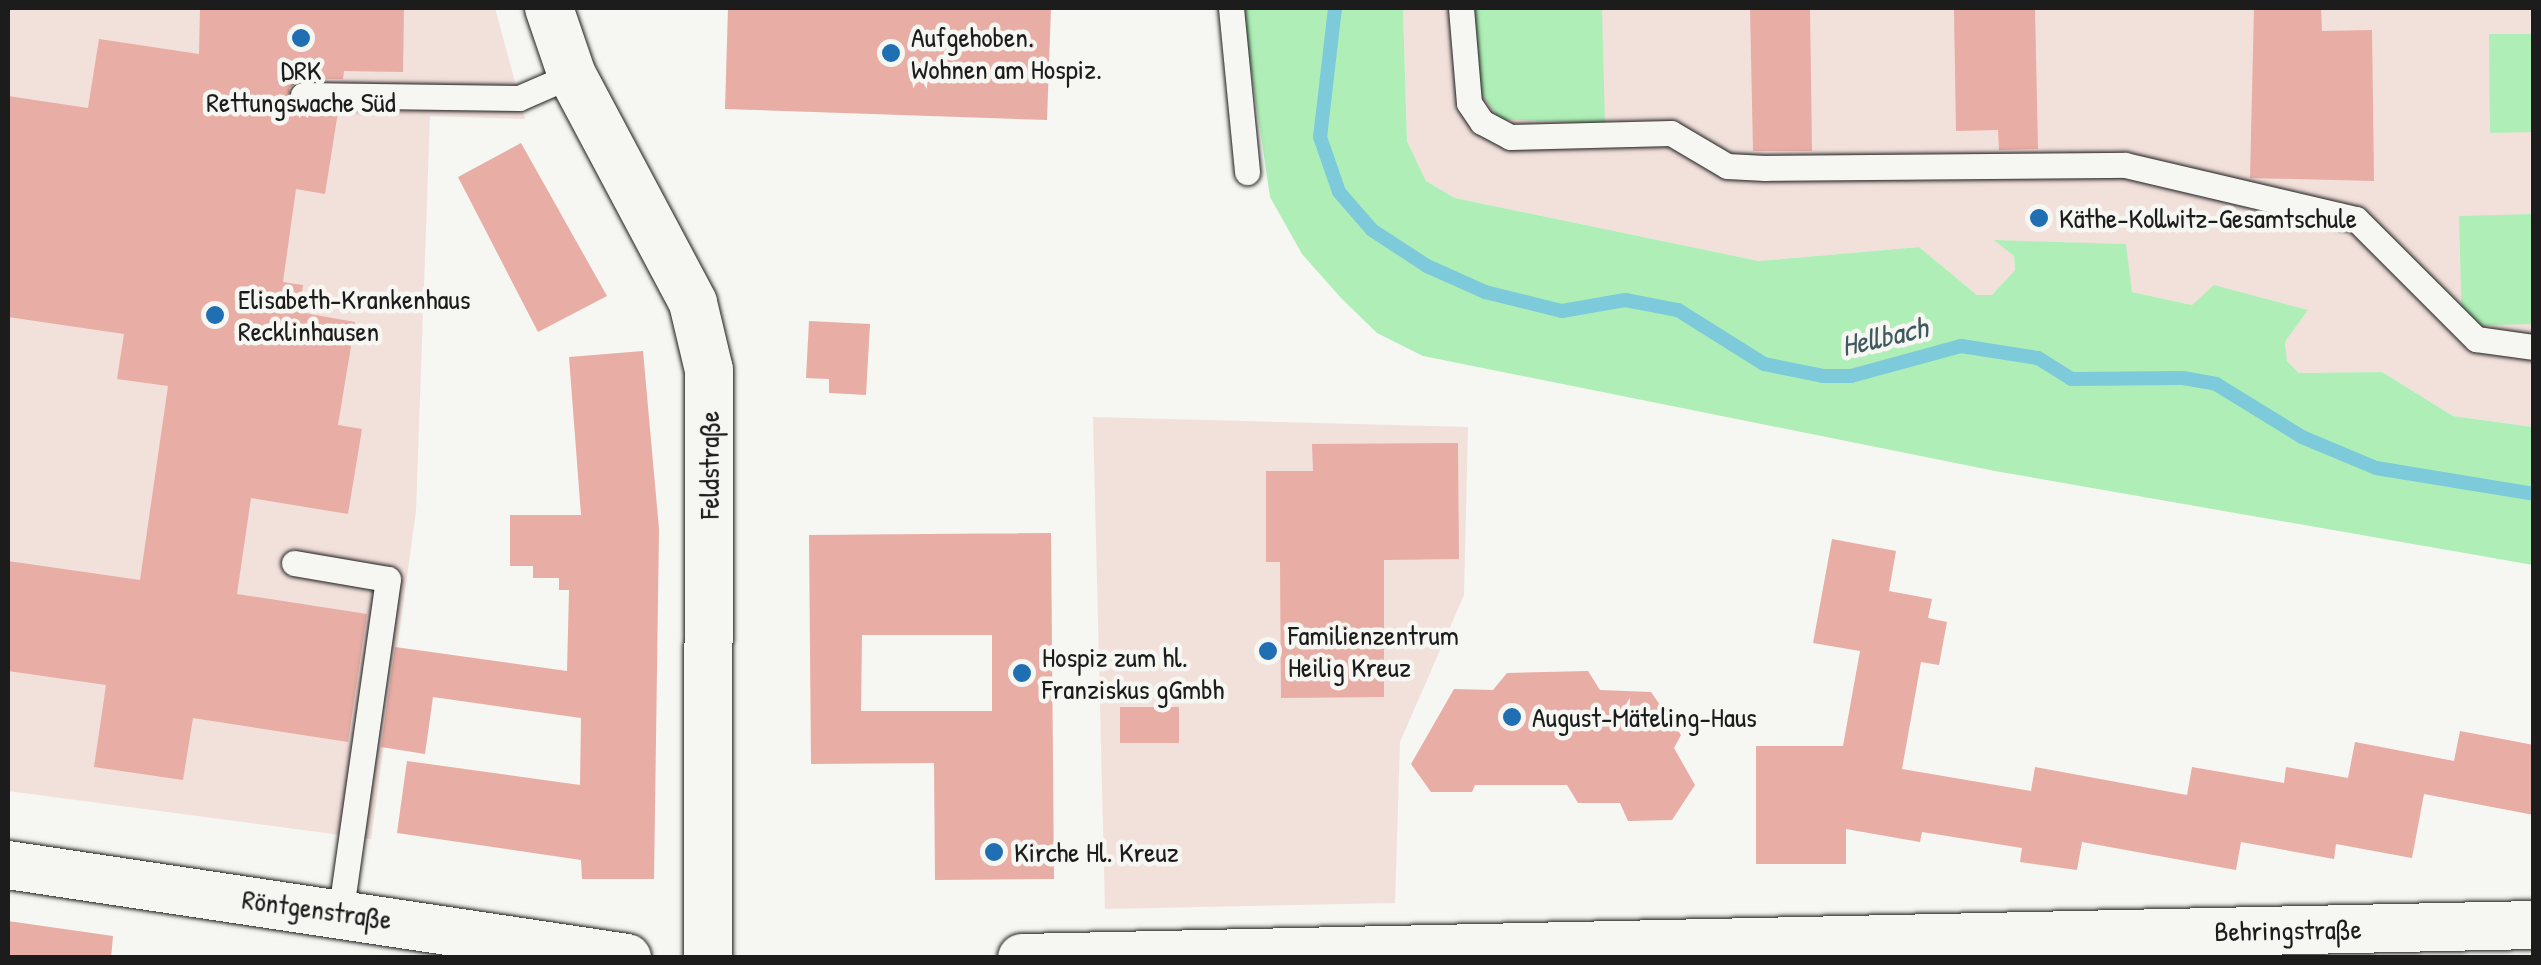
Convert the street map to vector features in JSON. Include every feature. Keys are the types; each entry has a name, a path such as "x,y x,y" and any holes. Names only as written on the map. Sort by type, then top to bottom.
{"street":[{"name":"Feldstraße","path":"549,8 572,75 693,303 709,370 708,958"},
{"name":"Röntgenstraße","path":"8,865 341,911 627,958"},
{"name":"Behringstraße","path":"1022,958 2534,925"}],"lane":[{"path":"1231,8 1246,172"},
{"path":"1461,8 1463,71 1469,103 1482,122 1510,136 1592,140 1670,133 1727,166 1925,174 2125,165 2187,191 2356,220 2370,246 2476,339 2534,347"},
{"path":"303,95 518,98 572,75"},
{"path":"294,563 388,579 341,911"}],"shaded area":[{"name":"Elisabeth-Krankenhaus Recklinhausen","path":"8,8 495,8 525,119 430,116 416,511 371,839 8,791"},
{"name":"Käthe-Kollwitz-Gesamtschule","path":"1403,8 2533,8 2533,427 2453,416 2382,372 2299,373 2287,361 2285,342 2307,311 2192,305 2132,292 2125,244 1997,241 2014,256 2015,270 1992,295 1977,295 1919,247 1759,261 1455,198 1426,181 1407,141"},
{"name":"Familienzentrum Heilig Kreuz","path":"1093,417 1468,427 1464,595 1400,742 1395,903 1105,909"}],"green space":[{"path":"1242,8 1403,8 1407,141 1426,181 1455,198 1759,261 1919,247 1977,295 1992,295 2015,270 2014,256 1994,240 2126,244 2132,292 2192,305 2214,285 2308,310 2285,342 2287,361 2299,373 2382,372 2453,416 2533,427 2533,565 1995,471 1423,356 1377,333 1341,298 1302,254 1270,197"},
{"path":"1472,8 1602,8 1605,124 1500,119 1479,91"},
{"path":"2489,34 2533,34 2533,132 2490,133"},
{"path":"2533,214 2533,324 2462,326 2459,216"}],"building":[{"path":"200,8 404,8 403,72 344,71 343,79 302,79 289,88 296,109 338,112 325,194 296,189 283,282 303,285 299,312 355,322 338,425 362,429 348,514 251,498 237,594 367,614 348,742 193,718 183,780 94,767 106,685 8,671 8,561 140,580 168,386 117,379 124,334 8,317 8,96 88,108 99,39 199,54"},
{"name":"Aufgehoben. Wohnen am Hospiz.","path":"728,8 1051,8 1047,120 725,109"},
{"path":"1750,8 1810,8 1812,151 1753,151"},
{"path":"1954,8 2035,8 2038,149 1999,150 1998,130 1956,131"},
{"path":"2254,8 2321,8 2322,31 2372,30 2374,181 2250,178"},
{"path":"521,143 607,296 538,332 458,177"},
{"path":"809,321 870,324 866,395 829,393 829,379 806,378"},
{"path":"643,351 659,529 654,879 582,879 581,860 397,833 407,761 580,785 581,718 433,697 425,754 381,747 395,647 567,671 569,590 559,590 559,578 533,578 533,566 510,566 510,515 581,515 569,357"},
{"path":"1458,443 1459,559 1384,560 1384,697 1281,698 1280,562 1266,562 1266,471 1313,471 1312,444"},
{"name":"Hospiz zum hl. Franziskus gGmbh","path":"1051,533 1054,879 935,880 934,763 811,764 809,535","holes":["862,635 992,635 992,711 861,711"]},
{"path":"1832,539 1896,551 1889,591 1932,599 1928,618 1947,622 1939,665 1921,662 1902,769 2031,791 2035,767 2187,795 2192,767 2284,783 2286,767 2348,778 2355,742 2454,761 2460,731 2534,745 2534,815 2424,794 2412,858 2336,844 2334,859 2241,842 2236,870 2082,842 2077,870 2020,862 2022,848 1922,832 1920,842 1846,829 1846,864 1756,864 1756,746 1843,746 1860,651 1813,643"},
{"path":"1588,671 1600,690 1651,692 1681,735 1674,748 1695,785 1672,820 1628,821 1620,803 1578,803 1567,785 1475,785 1472,792 1431,792 1411,764 1454,689 1493,690 1507,673"},
{"path":"1120,707 1179,707 1179,743 1120,743"},
{"path":"8,921 113,936 111,958 8,958"}],"waterway":[{"name":"Hellbach","path":"1335,8 1320,137 1339,192 1372,230 1427,266 1485,292 1562,311 1625,300 1678,310 1764,364 1823,376 1851,376 1961,346 2038,358 2071,379 2183,378 2216,384 2302,437 2376,468 2534,494"}],"place":[{"name":"DRK Rettungswache Süd","path":"301,38"},
{"name":"Aufgehoben. Wohnen am Hospiz.","path":"891,53"},
{"name":"Käthe-Kollwitz-Gesamtschule","path":"2039,218"},
{"name":"Elisabeth-Krankenhaus Recklinhausen","path":"215,315"},
{"name":"Familienzentrum Heilig Kreuz","path":"1268,651"},
{"name":"Hospiz zum hl. Franziskus gGmbh","path":"1022,673"},
{"name":"August-Mäteling-Haus","path":"1512,717"},
{"name":"Kirche Hl. Kreuz","path":"994,852"}]}
